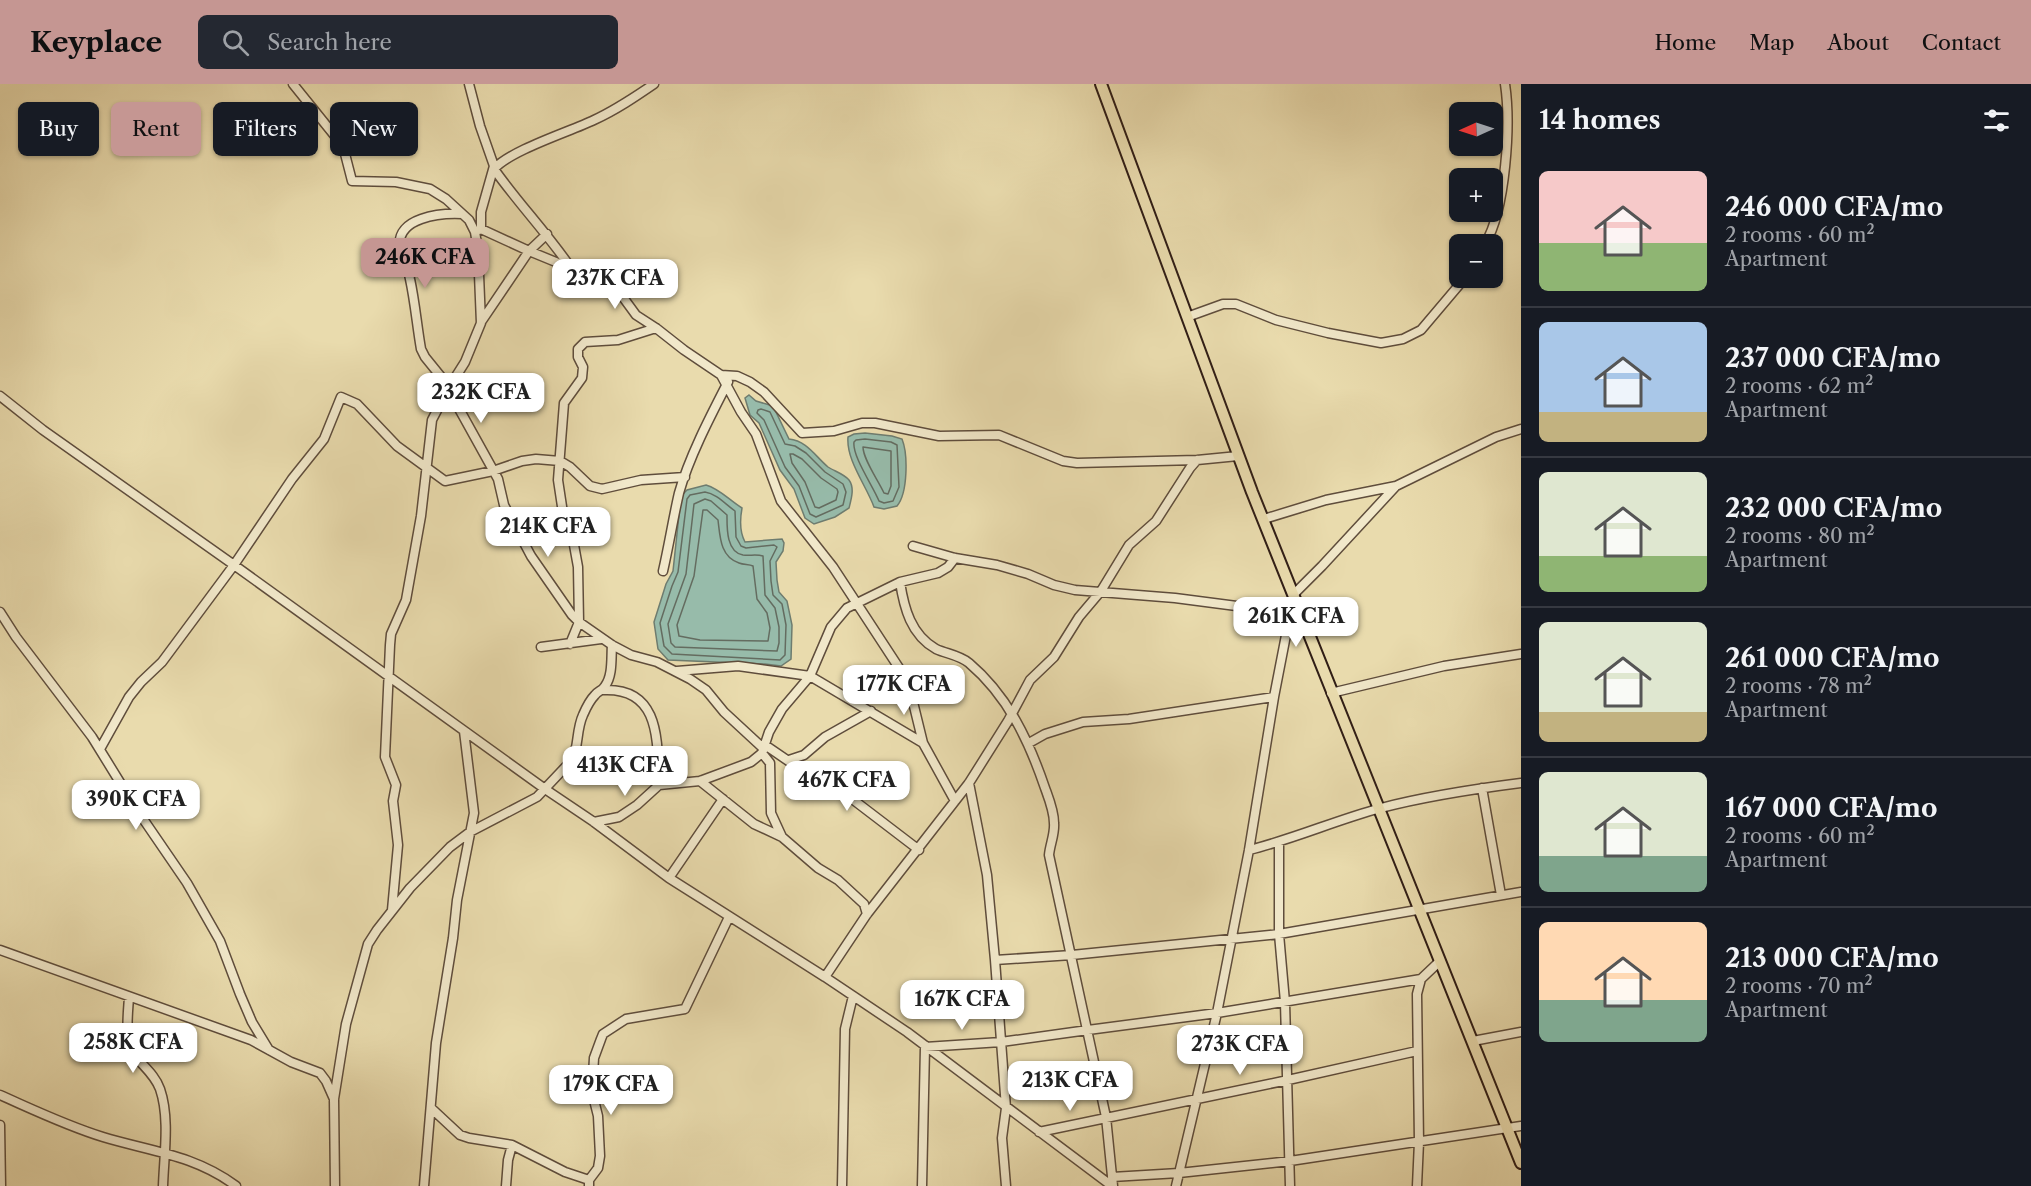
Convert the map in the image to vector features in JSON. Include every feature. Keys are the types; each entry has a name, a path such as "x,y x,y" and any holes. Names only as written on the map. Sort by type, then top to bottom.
{"main road":[{"path":"1101,84 1238,456 1521,1163"}],"street":[{"path":"293,84 343,146 352,181 396,182 430,189 446,199 478,230 608,283 617,290 636,315 721,375 756,434 782,501 833,567 901,671 912,698 923,743 955,801"},
{"path":"469,84 494,169 522,208 547,234 572,268"},
{"path":"481,323 478,230 494,169 507,159 595,120 633,100 654,84"},
{"path":"1488,234 1502,193 1509,109 1505,84"},
{"path":"462,214 437,215 418,220 400,238 402,254 410,276 421,349 448,389 498,480 509,515 548,583 579,622 602,639 631,655 657,662 676,671 706,690 724,712 764,749 789,760 803,771 846,795 919,850"},
{"path":"393,910 398,845 393,801 396,785 385,757 391,634 406,600 421,516 432,420 465,362 481,323 529,251 547,234"},
{"path":"1187,317 1223,304 1236,304 1276,320 1381,343 1403,339 1421,330 1457,288"},
{"path":"570,644 579,622 578,567 561,503 558,480 564,403 582,378 583,367 577,353 585,342 618,340 656,328"},
{"path":"721,375 750,382 764,392 802,433 834,431 862,423 875,423 939,436 999,435 1063,461 1077,463 1197,460 1238,456"},
{"path":"663,571 685,477 711,415 731,376"},
{"path":"0,396 43,430 594,822 669,878 825,977 925,1047 1039,1132 1098,1181 1112,1183 1290,1161 1521,1125"},
{"path":"100,749 129,697 162,662 234,565 292,479 324,439 341,397 357,404 397,446 445,481 493,471 530,459 560,461 590,486 602,489 641,480 685,477"},
{"path":"1264,519 1326,500 1396,486 1496,436 1521,429"},
{"path":"825,977 867,914 969,783 1030,680 1054,657 1079,617 1101,591 1129,545 1156,521 1197,460"},
{"path":"1176,1186 1217,1013 1249,850 1274,697 1294,594 1396,486"},
{"path":"913,546 955,558 997,565 1075,590 1175,598 1290,613"},
{"path":"594,822 619,817 637,805 659,785 700,781 744,766 764,749 769,732 782,709 810,676 831,627 847,608 900,582 938,573 948,567 955,558"},
{"path":"900,582 906,612 919,635 937,650 960,657 968,663 1001,697 1029,743 1052,810 1054,833 1049,855 1106,1117 1112,1183"},
{"path":"0,612 100,749 137,810 187,882 220,941 248,1012 268,1050"},
{"path":"541,647 602,639"},
{"path":"603,690 609,676 612,645"},
{"path":"1331,693 1444,666 1521,654"},
{"path":"676,671 738,666 810,676 923,743"},
{"path":"335,1186 334,1099 345,1024 368,944 393,910 431,864 470,832 510,809 529,802 545,789 572,760 582,716 596,694 603,690 610,689 630,694 638,700 654,721 658,737 659,785"},
{"path":"1029,743 1054,730 1083,722 1129,719 1274,697"},
{"path":"789,760 804,755 825,737 871,711"},
{"path":"424,1186 436,1043 457,900 475,805 464,731"},
{"path":"764,749 770,763 771,813 782,837"},
{"path":"700,781 754,824 782,837 818,868 852,891 864,904 867,914"},
{"path":"969,783 987,875 995,960 1006,1108 1002,1138 1006,1186"},
{"path":"1249,850 1378,808 1521,783"},
{"path":"1482,788 1501,895"},
{"path":"669,878 723,799"},
{"path":"1279,842 1280,934 1285,1002 1290,1186"},
{"path":"995,960 1072,955 1280,934 1521,892"},
{"path":"430,1108 460,1135 512,1145 589,1183 598,1168 600,1156 598,1116 592,1092 594,1058 603,1034 626,1019 685,1009 729,917"},
{"path":"0,950 251,1040 320,1073 326,1080 334,1099"},
{"path":"1417,1186 1419,1142 1417,994 1421,979 1440,961"},
{"path":"925,1047 1001,1042 1217,1013 1421,979"},
{"path":"842,1186 845,1029 853,996"},
{"path":"129,997 129,1041 133,1054 152,1074 163,1100 163,1186"},
{"path":"1473,1041 1521,1032"},
{"path":"922,1186 925,1047"},
{"path":"1039,1132 1417,1051"},
{"path":"0,1095 84,1130 164,1151 203,1167 236,1186"},
{"path":"0,1125 1,1186"},
{"path":"507,1186 508,1160 512,1145"}],"water":[{"path":"749,395 756,401 773,406 789,439 806,446 828,467 849,480 852,490 849,508 835,517 814,524 805,518 794,489 780,470 759,423 750,415 745,398"},
{"path":"865,433 902,439 906,473 901,500 897,506 884,509 874,507 853,463 848,437"},
{"path":"706,485 742,508 740,525 745,542 782,539 784,543 783,551 776,562 777,580 779,592 787,601 792,625 791,659 781,666 668,660 658,649 654,622 666,584 673,571 681,496 687,490"}]}
